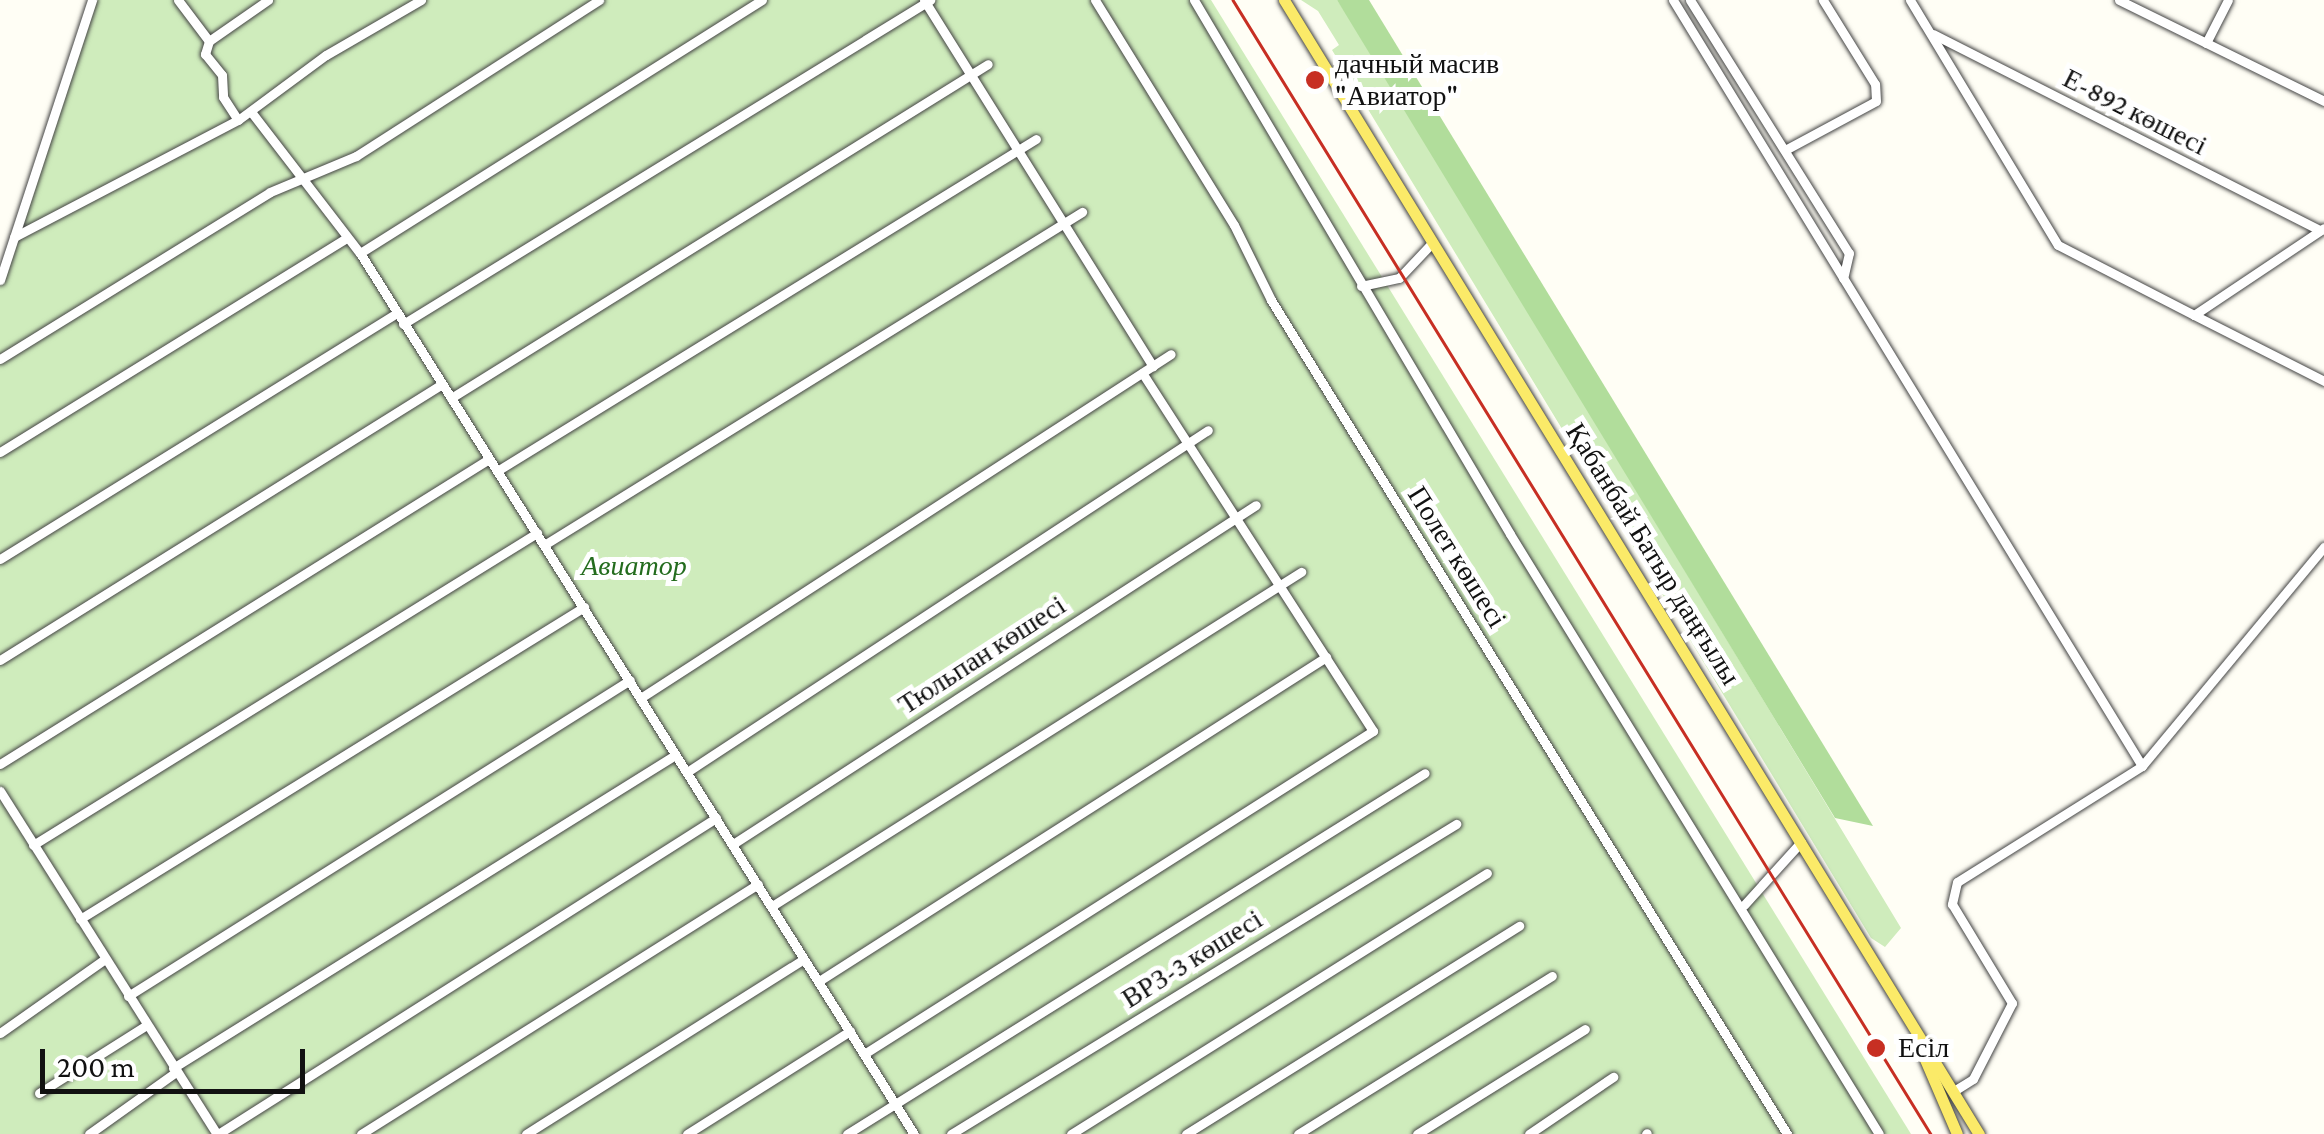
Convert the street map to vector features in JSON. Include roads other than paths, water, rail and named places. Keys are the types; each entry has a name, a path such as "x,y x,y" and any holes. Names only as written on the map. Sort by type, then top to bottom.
{"main road":[{"name":"Қабанбай Батыр даңғылы","path":"1284,0 1979,1134"},
{"path":"1896,997 1956,1134"}],"street":[{"path":"0,280 92,0"},
{"path":"178,0 209,42"},
{"path":"238,120 223,98 222,75 206,54 209,42 268,0"},
{"path":"14,236 252,113 326,56 421,0"},
{"path":"0,359 270,192 356,156 599,0"},
{"path":"360,252 762,0"},
{"name":"Полет көшесі","path":"1095,0 1234,225 1271,300 1788,1134"},
{"path":"1194,0 1292,156 1361,286 1744,906 1879,1134"},
{"path":"1673,0 2142,766"},
{"path":"1690,0 1849,253 1844,278"},
{"path":"1785,150 1876,100 1875,84 1823,0"},
{"path":"1910,0 2058,245 2324,381"},
{"path":"2119,0 2324,101"},
{"path":"2206,44 2228,0"},
{"path":"403,324 926,1 1153,366"},
{"name":"Е-892 көшесі","path":"1930,33 2322,229"},
{"path":"451,398 988,64"},
{"path":"252,113 360,252 395,314 642,697 674,755 734,844 914,1134"},
{"path":"498,472 1036,139"},
{"path":"544,544 1082,212"},
{"path":"2194,315 2322,229"},
{"path":"0,452 346,238"},
{"path":"1361,286 1399,278 1432,243"},
{"path":"0,559 395,314"},
{"path":"642,697 1171,354"},
{"path":"864,1054 1374,732 1142,373"},
{"path":"0,660 442,384"},
{"path":"687,772 1208,430"},
{"path":"0,764 489,459"},
{"name":"Тюльпан көшесі","path":"734,844 1256,505"},
{"path":"32,846 536,533"},
{"path":"1954,1091 1973,1079 2012,1003 1952,904 1957,882 2142,766 2324,546"},
{"path":"772,906 1301,572"},
{"path":"80,920 584,607"},
{"path":"819,981 1326,657"},
{"path":"128,996 630,680"},
{"path":"89,1134 175,1070 674,755"},
{"path":"848,1134 1425,773"},
{"path":"0,790 145,1026 217,1134 716,818"},
{"name":"ВРЗ-3 көшесі","path":"951,1134 1456,824"},
{"path":"1744,906 1801,842"},
{"path":"1071,1134 1487,874"},
{"path":"361,1134 758,884"},
{"path":"1186,1134 1519,926"},
{"path":"0,1033 105,958"},
{"path":"526,1134 804,959"},
{"path":"1298,1134 1552,976"},
{"path":"39,1093 145,1026"},
{"path":"1416,1134 1585,1029"},
{"path":"686,1134 850,1032"},
{"path":"1529,1134 1614,1078"}],"tram line":[{"path":"1233,0 1931,1134"}],"place":[{"name":"дачный масив \"Авиатор\"","path":"1315,80"},
{"name":"Есіл","path":"1876,1048"}],"park label":[{"name":"Авиатор","path":"634,566"}]}
